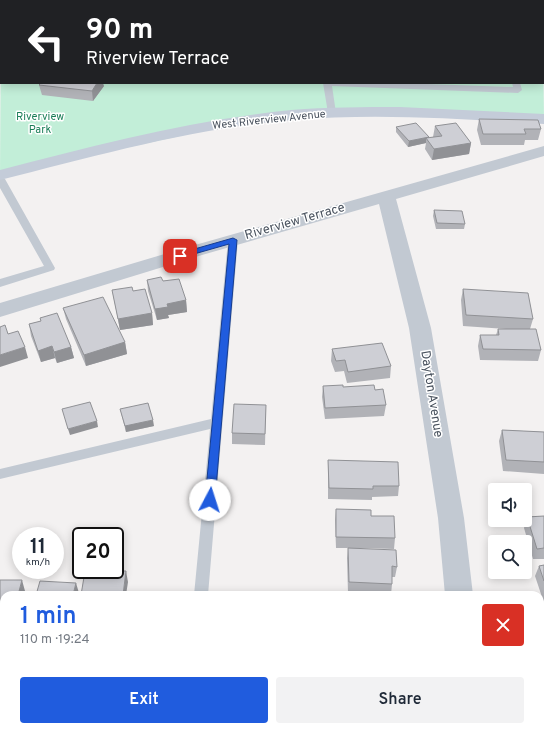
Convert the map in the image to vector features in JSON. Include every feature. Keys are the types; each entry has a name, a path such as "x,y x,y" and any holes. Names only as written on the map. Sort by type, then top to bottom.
{"street":[{"name":"West Riverview Avenue","path":"0,175 156,136 199,127 258,119 332,113 408,112 544,118"},
{"name":"Riverview Terrace","path":"0,310 233,240 544,151"},
{"name":"Dayton Avenue","path":"386,196 420,328 451,518 459,591"}],"lane":[{"path":"329,84 332,113"},
{"path":"356,84 518,90 516,84"},
{"path":"0,179 50,268 0,283"},
{"path":"0,203 11,200"},
{"path":"201,591 233,240"},
{"path":"0,474 217,422"}],"green space":[{"name":"Riverview Park","path":"1,84 544,84 544,119 407,112 258,119 0,175"}],"building":[{"path":"40,84 96,84 92,91 39,85"},
{"path":"479,119 538,120 541,129 524,129 526,134 483,134"},
{"path":"416,123 429,137 409,141 396,127"},
{"path":"456,123 471,143 434,149 426,138 442,136 435,126"},
{"path":"434,210 462,211 465,224 437,223"},
{"path":"161,277 163,281 179,279 186,300 167,304 168,307 155,309 147,280"},
{"path":"132,287 133,291 145,289 152,313 118,319 112,290"},
{"path":"463,289 528,293 533,319 466,315"},
{"path":"103,297 125,342 84,355 63,308"},
{"path":"57,313 71,347 54,352 52,346 38,351 29,324 41,321 40,318"},
{"path":"5,325 8,334 18,331 25,347 0,355 0,327"},
{"path":"498,329 536,329 541,350 483,349 480,335 499,335"},
{"path":"382,343 391,366 348,372 345,360 336,361 332,349"},
{"path":"343,385 343,387 374,385 375,390 383,389 386,405 325,408 323,386"},
{"path":"90,402 97,421 68,429 62,409"},
{"path":"148,403 153,420 125,426 120,409"},
{"path":"234,404 266,405 265,434 232,433"},
{"path":"502,430 544,432 544,462 506,460"},
{"path":"328,460 398,462 399,486 373,486 373,489 329,488"},
{"path":"336,509 371,510 371,516 394,516 395,538 336,537"},
{"path":"544,516 544,548 537,549 530,527 532,527 532,517"},
{"path":"348,548 396,550 397,567 392,566 392,584 349,582"},
{"path":"544,565 544,581 539,566"},
{"path":"124,571 126,571 124,591 82,591 84,579 124,579"},
{"path":"0,580 22,580 19,591 0,591"},
{"path":"40,581 76,583 74,591 37,591"}],"route":[{"path":"180,256 233,240 210,500"}]}
